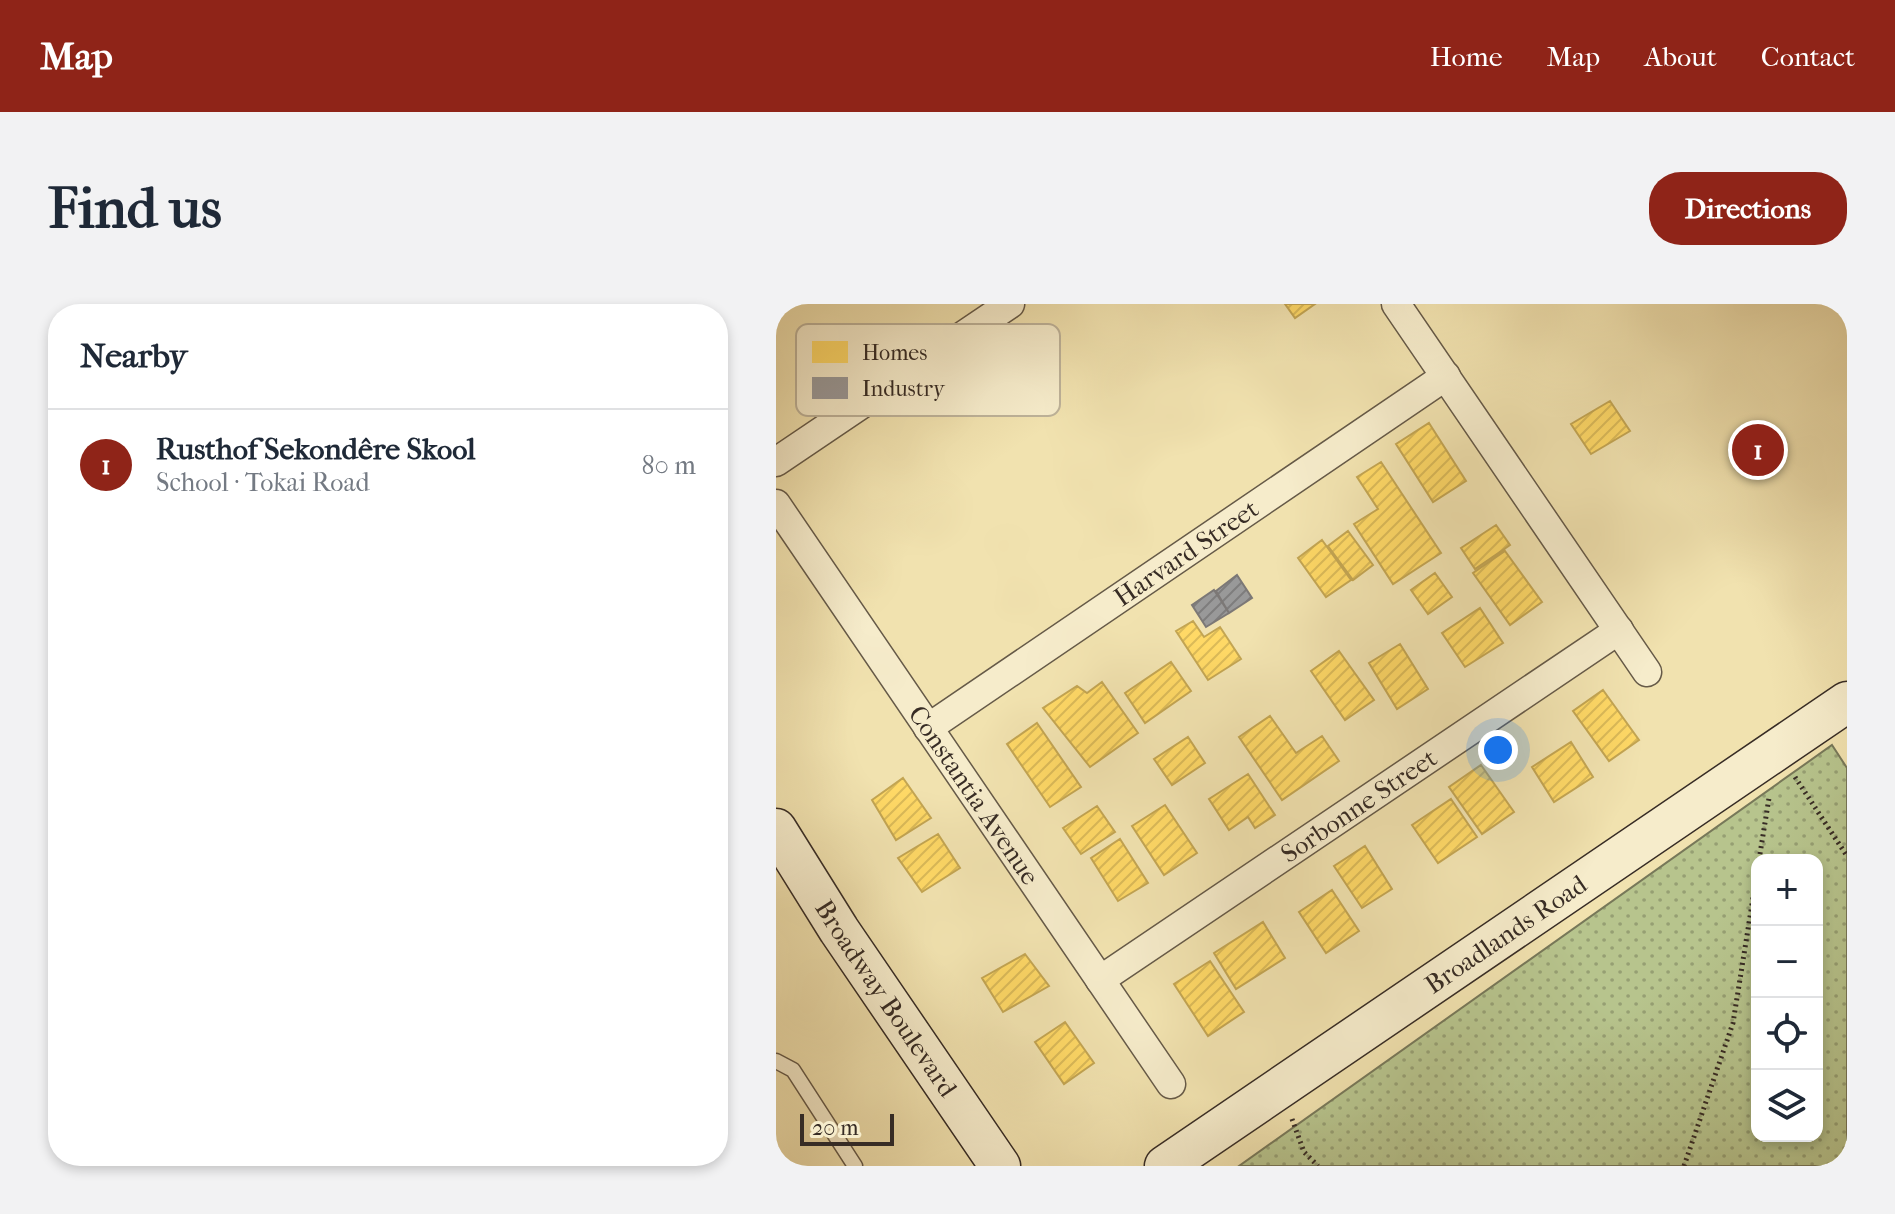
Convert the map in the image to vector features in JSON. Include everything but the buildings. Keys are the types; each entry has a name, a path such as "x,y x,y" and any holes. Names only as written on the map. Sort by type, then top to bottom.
{"main road":[{"name":"Broadlands Road","path":"1165,1166 1847,702"},
{"name":"Broadway Boulevard","path":"776,829 839,930 1000,1166"}],"street":[{"path":"980,324 1010,304"},
{"path":"1396,304 1647,672"},
{"name":"Harvard Street","path":"928,728 1446,376"},
{"path":"776,462 844,416"},
{"name":"Constantia Avenue","path":"776,504 1171,1084"},
{"name":"Sorbonne Street","path":"1100,980 1619,630"}],"lane":[{"path":"776,1061 793,1070 855,1166"}],"path":[{"path":"1777,750 1847,856"},
{"path":"1760,854 1777,750"},
{"path":"1684,1166 1733,1023 1751,910"},
{"path":"1279,1088 1304,1152 1318,1166"}],"green space":[{"path":"1832,745 1847,768 1847,1166 1239,1166"}],"place":[{"name":"Rusthof Sekondêre Skool","path":"1758,450"}]}
